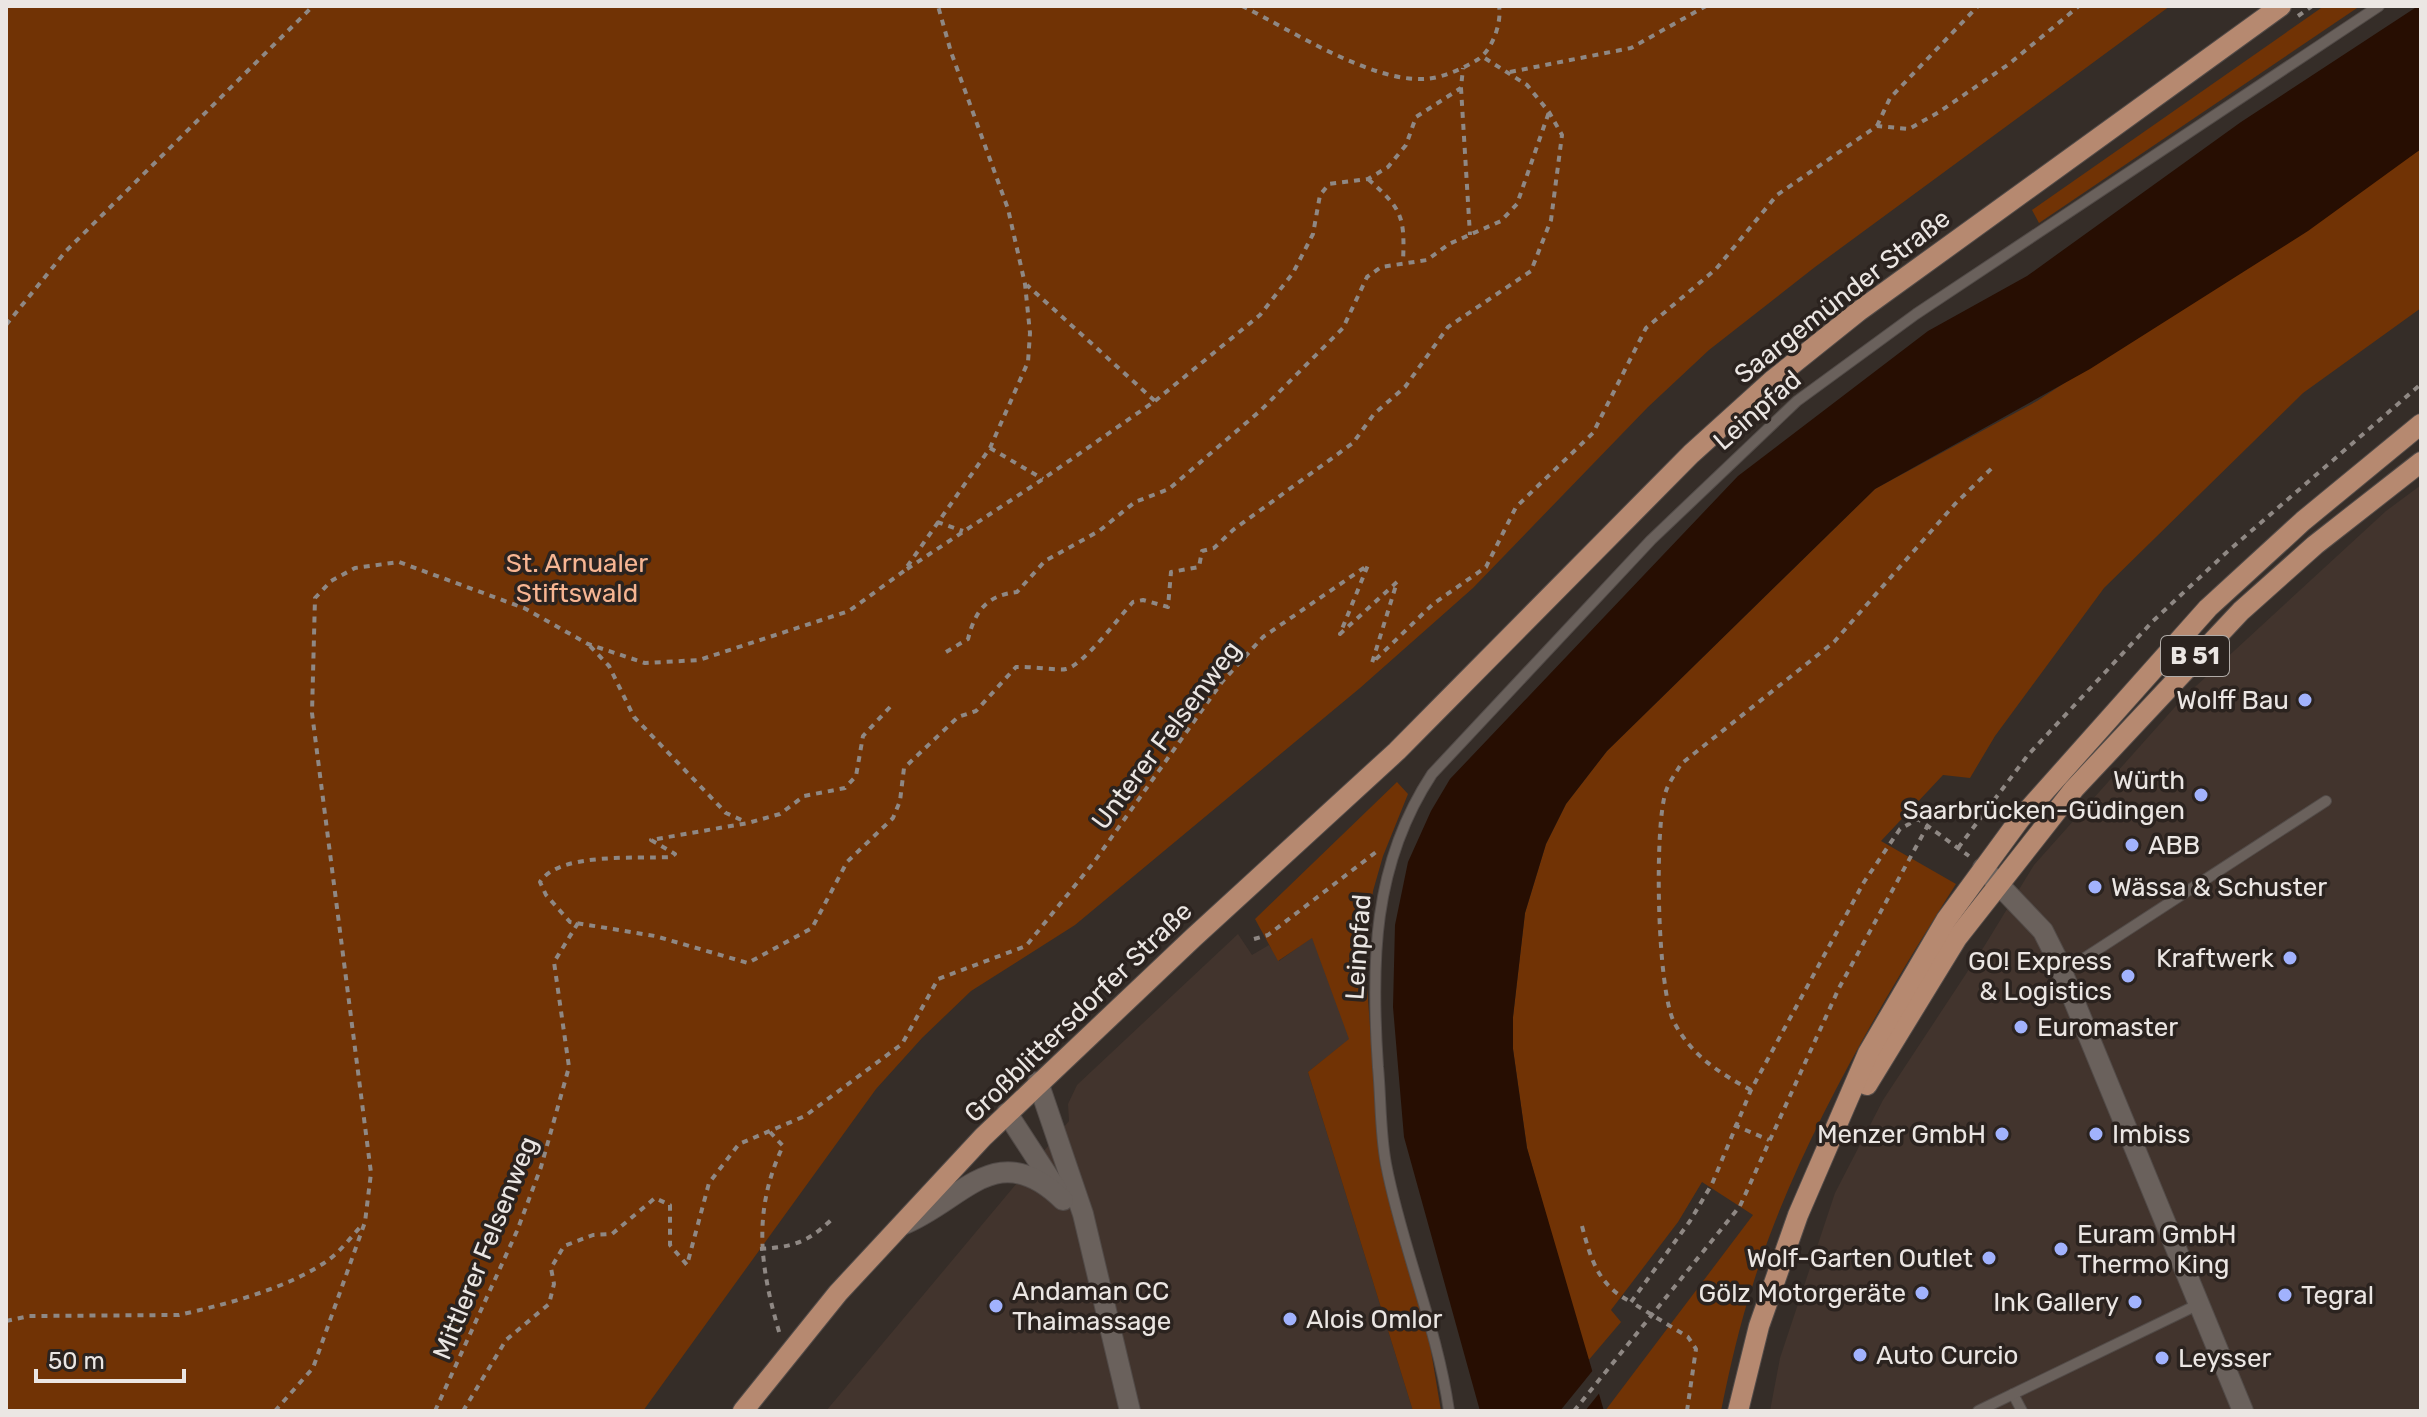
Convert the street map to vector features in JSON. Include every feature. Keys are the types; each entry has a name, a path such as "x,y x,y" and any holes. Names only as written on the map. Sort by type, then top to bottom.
{"main road":[{"name":"Saargemünder Straße","path":"1474,674 1691,454 1774,379 1950,243 2272,10"},
{"name":"B 51","path":"1738,1411 1776,1272 1839,1124 1957,938 2020,819 2208,608 2303,521 2421,424"},
{"name":"B 51","path":"1991,875 2200,651 2315,545 2421,464"},
{"name":"Großblittersdorfer Straße","path":"743,1411 838,1293 1007,1113 1397,751 1474,674"}],"street":[{"path":"1991,875 2043,931 2063,972 2243,1411"},
{"path":"1038,1082 1077,1193 1130,1411"},
{"path":"1007,1113 1063,1200 1088,1246"},
{"path":"902,1225 925,1216 979,1176 997,1171 1016,1172 1041,1182 1063,1200"}],"lane":[{"name":"Leinpfad","path":"1449,1411 1434,1333 1386,1165 1375,1015 1375,934 1386,875 1401,833 1432,774 1651,540 1797,401 1916,314 2379,6"},
{"path":"2063,972 2326,801"},
{"path":"1978,1411 2197,1305"},
{"path":"2013,1394 2022,1411"}],"path":[{"path":"6,325 66,251 255,67 313,6"},
{"path":"904,571 990,448 1028,362 1030,333 1025,284 1008,209 951,52 938,6"},
{"path":"1242,6 1354,61 1400,77 1426,79 1463,68 1483,57 1493,39 1500,15 1499,6"},
{"path":"1507,72 1631,48 1706,6"},
{"path":"1978,6 1890,98 1877,126 1909,129 1939,112 2009,64 2079,6"},
{"path":"890,707 863,736 856,776 845,788 804,796 780,814 748,823 651,840 673,851 675,854 671,857 566,863 547,871 540,882 546,895 570,922 655,936 748,963 812,928 847,862 893,818 900,801 904,768 958,717 976,711 1016,667 1039,665 1065,670 1077,663 1133,602 1143,600 1168,607 1171,572 1199,567 1202,551 1214,548 1233,530 1353,443 1374,414 1405,387 1448,327 1531,271 1551,220 1562,135 1549,112 1527,85 1483,57"},
{"path":"1463,68 1461,88 1470,235"},
{"path":"275,1411 313,1368 365,1222 371,1173 312,713 315,598 331,581 355,568 399,562 524,608 588,644 645,663 699,660 849,611 1155,401 1260,315 1293,273 1313,234 1320,195 1329,184 1368,179 1388,167 1406,145 1416,117 1461,88"},
{"path":"946,652 968,639 973,620 984,604 999,594 1017,592 1045,561 1099,531 1135,502 1169,489 1260,411 1343,328 1367,277 1381,267 1427,260 1449,244 1501,221 1517,204 1549,112"},
{"name":"Unterer Felsenweg","path":"770,1132 805,1116 902,1044 938,979 1026,946 1094,862 1222,682 1263,637 1368,565 1340,634 1397,582 1372,663 1433,604 1486,567 1516,507 1593,433 1646,328 1716,269 1777,195 1877,126"},
{"path":"1368,179 1390,198 1405,224 1403,262"},
{"path":"1025,284 1155,401"},
{"path":"6,314 13,318"},
{"path":"1958,848 2028,755 2153,621 2227,552 2421,384"},
{"path":"990,448 1043,479"},
{"path":"1751,1090 1700,1057 1686,1042 1666,1002 1660,900 1666,792 1681,764 1834,642 1955,504 1995,465"},
{"path":"937,522 963,531"},
{"path":"588,644 609,666 634,717 726,813 748,823"},
{"path":"1631,1302 1690,1221 1712,1184 1733,1125 1751,1090 1878,859 1909,821 1918,819 1928,824 1991,875"},
{"path":"1574,1411 1740,1206 1839,988 1928,824"},
{"path":"1254,939 1268,935 1401,833"},
{"name":"Mittlerer Felsenweg","path":"435,1411 517,1231 541,1167 569,1067 554,962 578,923"},
{"path":"1733,1125 1769,1140"},
{"path":"463,1411 506,1340 549,1304 554,1284 551,1268 557,1251 593,1235 612,1234 655,1198 670,1205 670,1245 687,1265 709,1183 739,1144 770,1132 783,1146 766,1185 760,1249 780,1335"},
{"path":"760,1249 796,1246 815,1236 831,1220"},
{"path":"6,1321 29,1316 179,1315 200,1310 300,1276 329,1260 365,1222"},
{"path":"1582,1226 1597,1275 1607,1287 1688,1337 1696,1349 1687,1411"}],"shaded area":[{"path":"2421,6 2421,149 2308,231 2090,369 1875,489 1607,751 1566,804 1546,844 1525,913 1513,1017 1513,1049 1527,1148 1604,1411 1480,1411 1404,1137 1393,1007 1395,925 1408,862 1431,811 1450,779 1738,476 1928,331 2027,276 2241,122"},
{"path":"2421,485 2421,1411 1770,1411 1780,1358 1835,1193 1883,1100 2034,865 2183,698 2386,511"},
{"path":"1238,934 1252,955 1269,945 1279,961 1312,937 1350,1039 1308,1072 1413,1411 826,1411 1069,1121 1068,1104 1077,1085"}],"green space":[{"name":"St. Arnualer Stiftswald","path":"6,6 2170,6 1815,267 1709,350 1648,407 1473,588 1360,688 1075,925 971,991 922,1038 876,1089 643,1411 6,1411"},
{"path":"2324,6 2360,6 2039,223 2032,210"},
{"path":"2421,149 2421,308 2303,393 2104,588 1995,736 1970,778 1943,775 1881,841 1956,884 1870,1026 1793,1179 1749,1297 1721,1411 1605,1411 1753,1215 1702,1182 1678,1222 1611,1310 1621,1322 1587,1362 1527,1148 1513,1049 1513,1017 1525,913 1546,844 1566,804 1607,751 1875,489 2037,401"},
{"path":"1397,782 1408,794 1383,856 1373,891 1365,958 1380,1164 1428,1333 1441,1411 1413,1411 1308,1072 1349,1039 1312,938 1278,961 1255,919"}],"pier":[{"path":"1594,1369 1601,1391 1585,1411 1560,1411"}],"place":[{"name":"Wolff Bau","path":"2305,700"},
{"name":"Würth Saarbrücken-Güdingen","path":"2201,795"},
{"name":"ABB","path":"2132,845"},
{"name":"Wässa & Schuster","path":"2095,887"},
{"name":"Kraftwerk","path":"2290,958"},
{"name":"GO! Express & Logistics","path":"2128,976"},
{"name":"Euromaster","path":"2021,1027"},
{"name":"Menzer GmbH","path":"2002,1134"},
{"name":"Imbiss","path":"2096,1134"},
{"name":"Euram GmbH Thermo King","path":"2061,1249"},
{"name":"Wolf-Garten Outlet","path":"1989,1258"},
{"name":"Gölz Motorgeräte","path":"1922,1293"},
{"name":"Tegral","path":"2285,1295"},
{"name":"Ink Gallery","path":"2135,1302"},
{"name":"Andaman CC Thaimassage","path":"996,1306"},
{"name":"Alois Omlor","path":"1290,1319"},
{"name":"Auto Curcio","path":"1860,1355"},
{"name":"Leysser","path":"2162,1358"}]}
